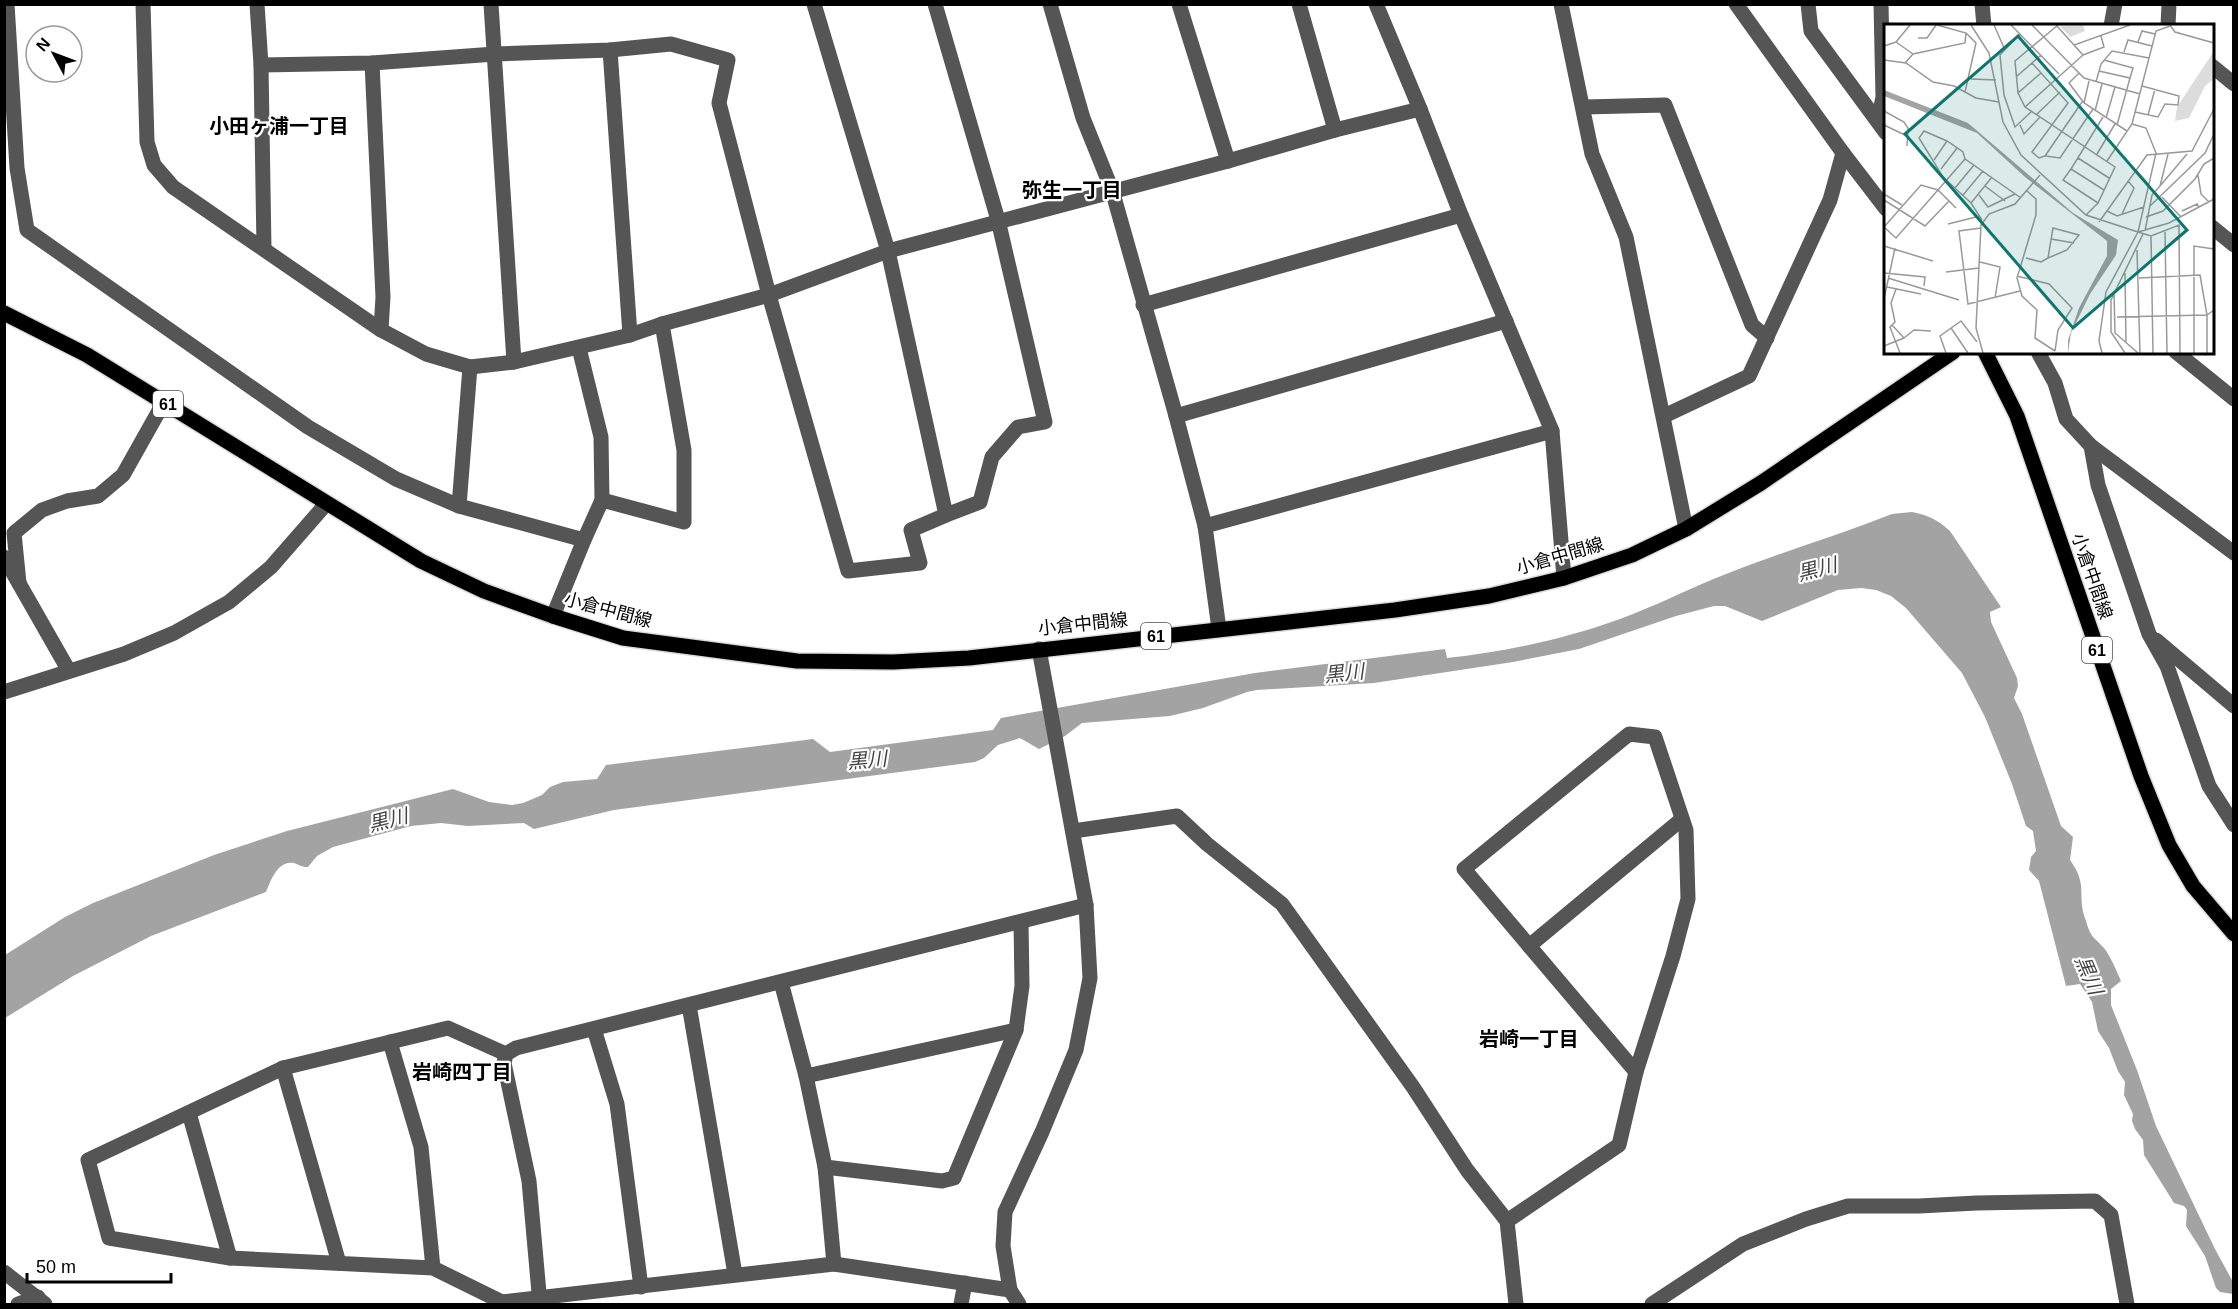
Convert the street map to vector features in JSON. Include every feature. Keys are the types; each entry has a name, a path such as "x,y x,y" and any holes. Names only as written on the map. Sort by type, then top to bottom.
{"main road":[{"name":"61","path":"4,314 87,355 326,504"},
{"name":"小倉中間線","path":"326,504 421,561 484,591 622,638 797,661 893,662 969,658 1395,610 1489,596 1564,578 1632,555 1686,529 1761,483 1950,354"},
{"name":"小倉中間線","path":"1986,354 2017,417 2141,776 2169,845 2193,886 2234,934"}],"street":[{"path":"7,4 11,166 27,230 308,427 396,479 459,506 584,540"},
{"path":"142,4 147,142 154,165 173,187 381,330 426,354 470,367 514,362 630,335 769,295 888,251 1420,109"},
{"path":"257,4 261,65 264,249"},
{"path":"491,4 514,362"},
{"path":"814,4 888,251 946,515"},
{"path":"261,65 372,63 495,54 610,50 671,44 728,60 719,103 769,295 848,571 920,563 911,531 980,502 992,457 1018,427 1045,422 998,220 935,4"},
{"path":"1050,4 1083,118 1112,190 1176,416 1205,526 1219,629"},
{"path":"1179,4 1228,161"},
{"path":"1299,4 1335,130"},
{"path":"1376,4 1461,215 1552,431 1564,578"},
{"path":"1562,4 1570,57 1584,107 1592,154 1626,237 1686,529"},
{"path":"1736,4 1884,206"},
{"path":"1808,4 1811,31 1882,127"},
{"path":"1881,4 1882,127"},
{"path":"1982,4 1984,24"},
{"path":"2111,24 2115,4"},
{"path":"2168,24 2169,4"},
{"path":"610,50 630,335"},
{"path":"372,63 383,297 381,330"},
{"path":"2214,68 2234,84"},
{"path":"1584,107 1665,105 1752,325 1767,338"},
{"path":"1664,416 1749,376 1830,200 1843,153"},
{"path":"1143,305 1461,215"},
{"path":"2214,229 2234,245"},
{"path":"1176,416 1506,321"},
{"path":"602,500 684,522 684,450 662,324"},
{"path":"553,616 602,500 601,437 579,348"},
{"path":"2039,354 2055,383 2066,418 2091,446 2234,554"},
{"path":"2178,354 2234,399"},
{"path":"459,506 470,367"},
{"path":"19,583 14,533 42,510 67,501 98,496 123,475 164,402"},
{"path":"1205,526 1552,431"},
{"path":"2091,446 2098,485 2149,634 2167,666 2209,786 2234,825"},
{"path":"4,692 124,654 174,633 229,603 271,567 326,504"},
{"path":"4,557 69,671"},
{"path":"2149,634 2234,706"},
{"path":"1019,1305 1010,1290 1003,1246 1005,1212 1076,1050 1090,978 1086,905 1039,649"},
{"path":"1507,1221 1619,1145 1636,1072 1673,956 1688,899 1686,830 1655,737 1629,734 1464,869 1636,1072"},
{"path":"1073,831 1177,816 1281,904 1413,1087 1467,1170 1507,1221 1516,1305"},
{"path":"1529,946 1682,819"},
{"path":"540,1301 529,1181 504,1063 506,1054 516,1048 1086,905"},
{"path":"825,1167 942,1181 954,1178 1016,1030 1022,986 1021,922"},
{"path":"781,982 806,1076 825,1167 834,1264"},
{"path":"689,1005 735,1274"},
{"path":"506,1054 448,1029 284,1068 88,1160 109,1238 230,1258 433,1268 502,1302 540,1301 735,1274 834,1264 1010,1290"},
{"path":"594,1029 617,1104 641,1287"},
{"path":"806,1076 1016,1030"},
{"path":"390,1042 421,1147 433,1268"},
{"path":"284,1068 339,1263"},
{"path":"189,1113 230,1258"},
{"path":"1652,1305 1743,1244 1806,1219 1848,1206 2095,1201 2111,1215 2127,1305"},
{"path":"4,1272 41,1301"},
{"path":"961,1305 965,1283"},
{"path":"18,1305 41,1301"}],"water":[{"name":"黒川","path":"1912,512 1933,518 1950,531 2001,607 1990,612 1991,622 2017,678 2018,686 2014,698 2022,714 2061,826 2073,837 2070,860 2081,884 2083,912 2088,927 2109,955 2121,981 2111,989 2111,1005 2156,1126 2233,1282 2233,1294 2220,1292 2216,1288 2205,1256 2186,1226 2187,1210 2184,1206 2174,1203 2144,1155 2143,1140 2135,1129 2132,1121 2133,1114 2124,1095 2125,1082 2098,1031 2092,1002 2080,984 2066,986 2039,881 2029,870 2031,857 2036,851 2033,831 2026,826 1985,717 1962,673 1906,608 1891,596 1876,590 1861,588 1838,590 1762,621 1725,606 1714,606 1676,616 1579,649 1513,662 1374,683 1257,690 1170,716 1082,723 1065,736 1039,749 1020,738 998,745 984,758 975,762 614,810 534,829 524,823 468,826 441,823 411,826 333,847 317,856 308,867 288,863 279,868 266,892 151,936 73,976 5,1018 5,955 65,917 93,903 214,855 287,831 453,789 489,802 512,805 523,803 563,782 597,779 606,765 813,739 830,752 993,730 1001,718 1255,673 1445,649 1447,658 1512,648 1556,639 1599,626 1760,561 1892,514"}],"district":[{"name":"小田ヶ浦一丁目","path":"279,126"},
{"name":"弥生一丁目","path":"1072,190"},
{"name":"岩崎一丁目","path":"1529,1039"},
{"name":"岩崎四丁目","path":"462,1072"}]}
